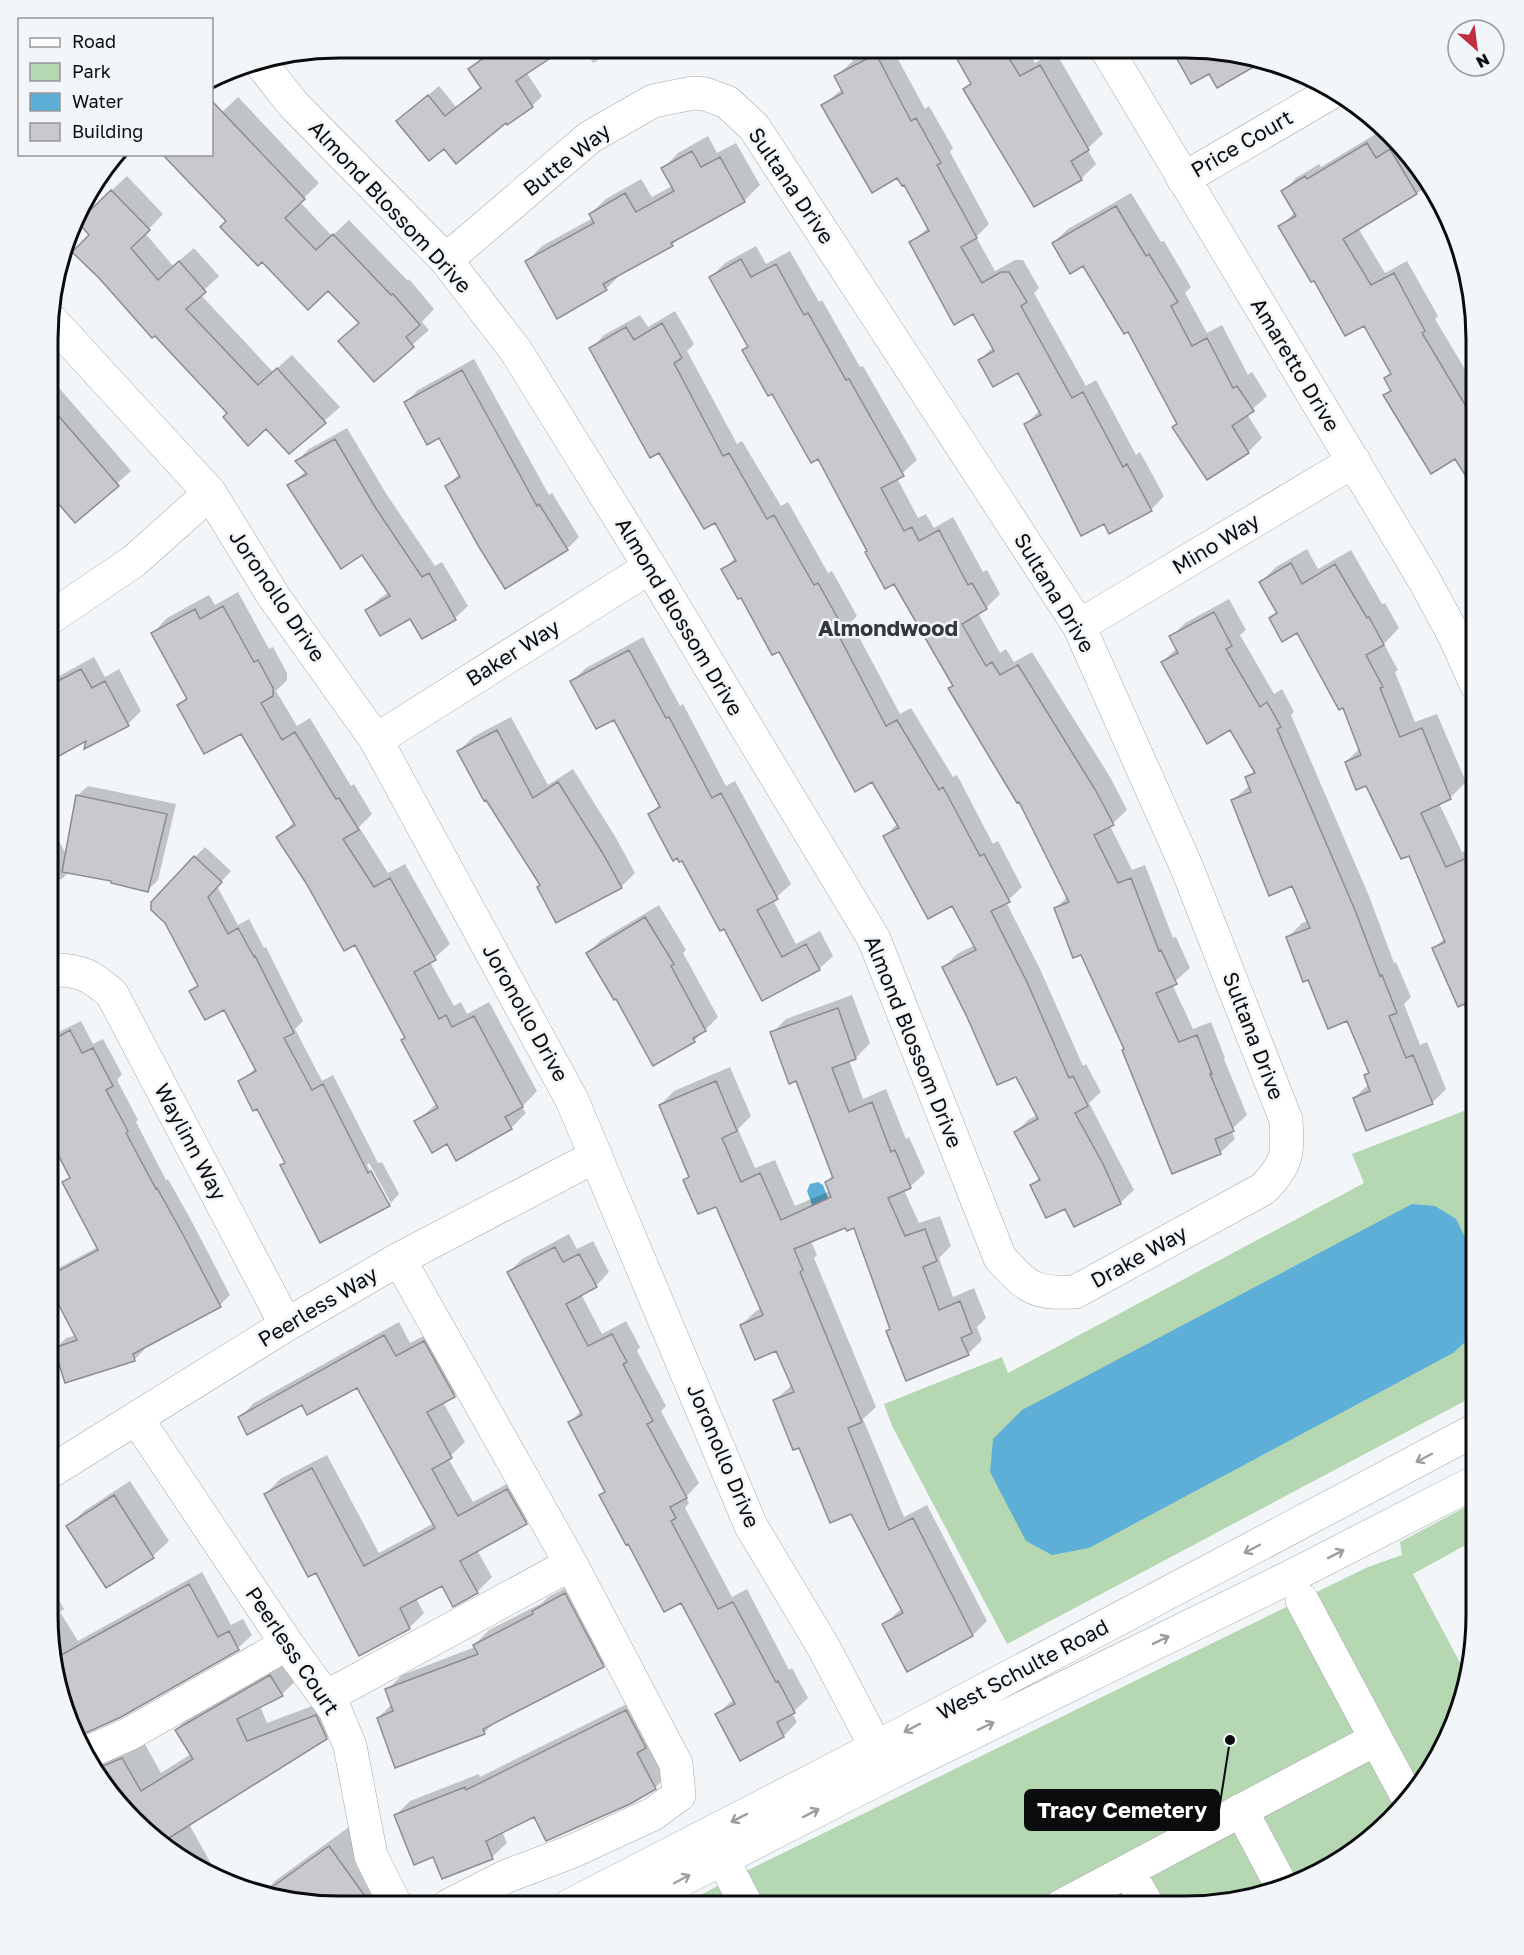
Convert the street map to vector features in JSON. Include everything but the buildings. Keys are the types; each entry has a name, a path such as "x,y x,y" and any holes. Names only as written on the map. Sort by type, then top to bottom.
{"street":[{"name":"Amaretto Drive","path":"1112,58 1424,578 1466,662"},
{"name":"Almond Blossom Drive","path":"265,69 292,103 446,260 516,351 650,567 874,939 993,1240"},
{"name":"Butte Way","path":"446,260 590,137 652,101 693,93 705,94"},
{"name":"Sultana Drive","path":"705,94 727,102 754,128 1079,626 1187,867 1286,1120 1285,1158"},
{"name":"Price Court","path":"1183,179 1325,96"},
{"name":"Joronollo Drive","path":"59,328 210,493 274,597 376,740 572,1100 751,1526 824,1648 883,1760"},
{"name":"Mino Way","path":"1079,626 1353,462"},
{"path":"58,613 134,561 210,493"},
{"name":"Baker Way","path":"376,740 650,567"},
{"name":"Waylinn Way","path":"65,971 94,979 112,994 286,1325"},
{"name":"Peerless Way","path":"58,1465 137,1419 286,1325 399,1259 596,1156"},
{"name":"Drake Way","path":"993,1240 1000,1258 1023,1282 1048,1293 1075,1292 1263,1189 1279,1172 1285,1158"},
{"path":"399,1259 571,1564 676,1764 679,1795 653,1814 573,1851 507,1876 468,1896"},
{"name":"Peerless Court","path":"137,1419 287,1644 335,1710 350,1746 370,1856 391,1896"},
{"name":"West Schulte Road","path":"654,1896 722,1858 883,1760 1466,1436"},
{"name":"West Schulte Road","path":"591,1896 883,1760 1290,1577 1466,1487"},
{"path":"326,1696 571,1564"},
{"path":"1302,1600 1404,1790"},
{"path":"93,1750 129,1734 287,1644"},
{"path":"1080,1896 1376,1739"},
{"path":"1241,1810 1279,1880"},
{"path":"722,1858 742,1896"},
{"path":"1128,1870 1142,1896"}],"green space":[{"path":"1466,1110 1466,1400 1007,1644 892,1426 884,1404 1002,1357 1008,1373 1364,1183 1352,1154"},
{"path":"1466,1507 1466,1545 1413,1574 1461,1665 1456,1688 1444,1723 1428,1756 1396,1801 1370,1827 1325,1859 1275,1882 1239,1891 1203,1896 699,1896 1368,1567 1402,1555 1400,1542"}],"water":[{"path":"818,1182 823,1185 828,1198 818,1222 807,1191 810,1184"},
{"path":"1412,1204 1435,1206 1456,1219 1466,1239 1466,1341 1453,1353 1089,1548 1052,1555 1026,1541 990,1472 993,1439 1022,1410"}],"place":[{"name":"Tracy Cemetery","path":"1230,1740"}],"district":[{"name":"Almondwood","path":"888,628"}]}
